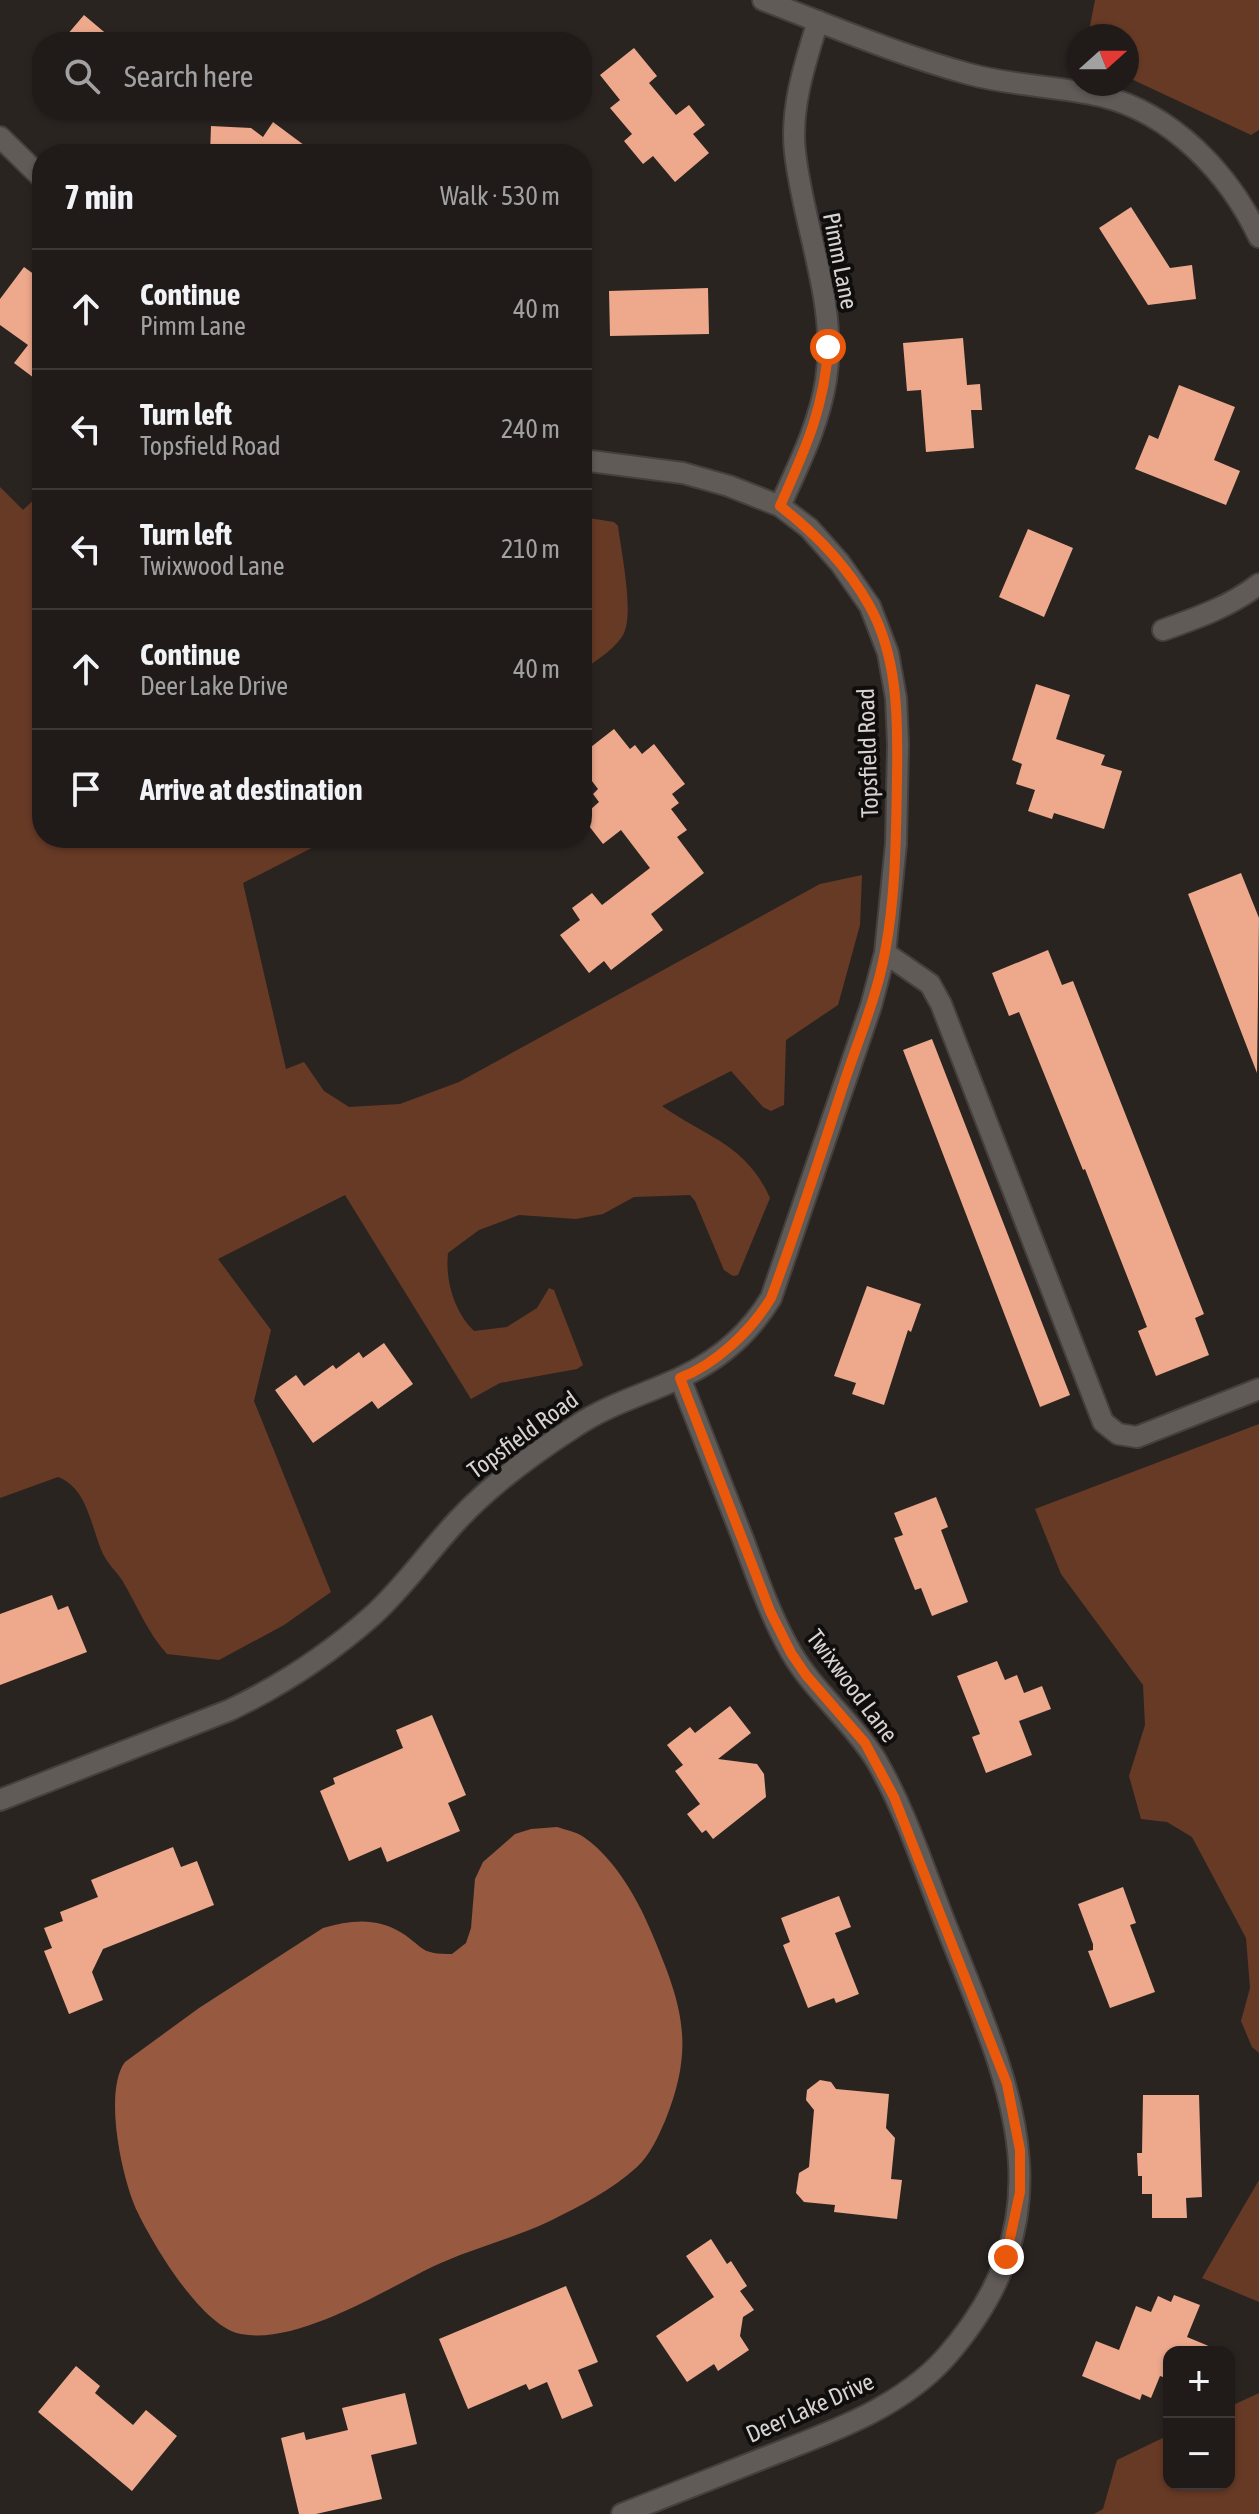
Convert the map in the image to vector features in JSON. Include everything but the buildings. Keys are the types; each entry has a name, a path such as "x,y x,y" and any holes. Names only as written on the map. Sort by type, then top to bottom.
{"street":[{"path":"763,0 965,73 1104,97 1135,108 1196,149 1224,178 1259,237"},
{"name":"Pimm Lane","path":"780,506 807,446 826,380 828,347 823,295 794,148 796,106 818,21"},
{"path":"0,137 32,168"},
{"name":"Topsfield Road","path":"0,1800 230,1710 321,1658 402,1587 457,1521 485,1493 579,1423 606,1408 680,1378 735,1342 756,1323 771,1298 871,1006 885,953 896,844 898,744 896,698 888,653 870,606 840,563 809,528 780,506 729,486 683,473 592,461"},
{"path":"1163,630 1206,615 1245,595 1259,584"},
{"path":"885,953 930,984 941,1004 1103,1422 1118,1434 1137,1437 1259,1389"},
{"name":"Twixwood Lane","path":"680,1378 770,1611 791,1653 865,1743 894,1797 992,2041 1014,2116"},
{"name":"Deer Lake Drive","path":"622,2514 856,2421 915,2385 944,2359 990,2293 1006,2257 1020,2192 1020,2150 1014,2116"}],"shaded area":[{"path":"1095,0 1259,0 1259,130 1251,135 1139,83 1139,24 1090,24"},
{"path":"0,487 23,510 32,501 32,848 311,848 243,883 286,1069 304,1062 324,1091 349,1107 400,1104 459,1082 820,884 862,875 860,925 838,1005 786,1040 784,1105 771,1111 763,1107 731,1071 662,1106 737,1153 760,1180 770,1198 738,1275 733,1276 724,1270 690,1195 634,1197 603,1214 576,1219 519,1215 479,1230 448,1253 452,1295 467,1323 474,1331 507,1327 537,1308 549,1288 554,1290 583,1365 577,1369 500,1383 471,1399 345,1195 218,1259 271,1330 254,1401 331,1592 284,1625 219,1660 167,1654 105,1558 82,1499 68,1482 58,1477 0,1498"},
{"path":"592,519 614,522 618,526 626,581 627,623 621,639 592,664"},
{"path":"1259,1424 1259,2053 1252,2047 1241,2021 1250,1988 1246,1938 1192,1837 1167,1822 1141,1819 1129,1776 1145,1725 1143,1685 1061,1574 1035,1509"},
{"path":"557,1827 582,1836 616,1869 641,1909 672,1984 682,2027 680,2071 665,2121 650,2151 637,2167 617,2183 573,2209 536,2227 432,2267 339,2314 288,2332 241,2334 226,2328 195,2301 181,2283 155,2245 132,2199 121,2159 115,2114 119,2076 125,2062 199,2008 323,1928 353,1922 383,1924 428,1952 452,1954 466,1943 471,1928 475,1879 483,1862 515,1834"},
{"path":"1259,2180 1259,2302 1202,2278"},
{"path":"1259,2393 1259,2514 1094,2514 1103,2509 1117,2460 1163,2438 1163,2490 1235,2490 1235,2404"}],"route":[{"path":"828,347 826,380 818,413 780,506 809,528 840,563 870,606 888,653 896,698 898,744 892,905 885,953 871,1006 771,1298 756,1323 735,1342 680,1378 770,1611 806,1675 865,1743 878,1763 992,2041 1007,2084 1020,2150 1020,2192 1006,2257"}]}
